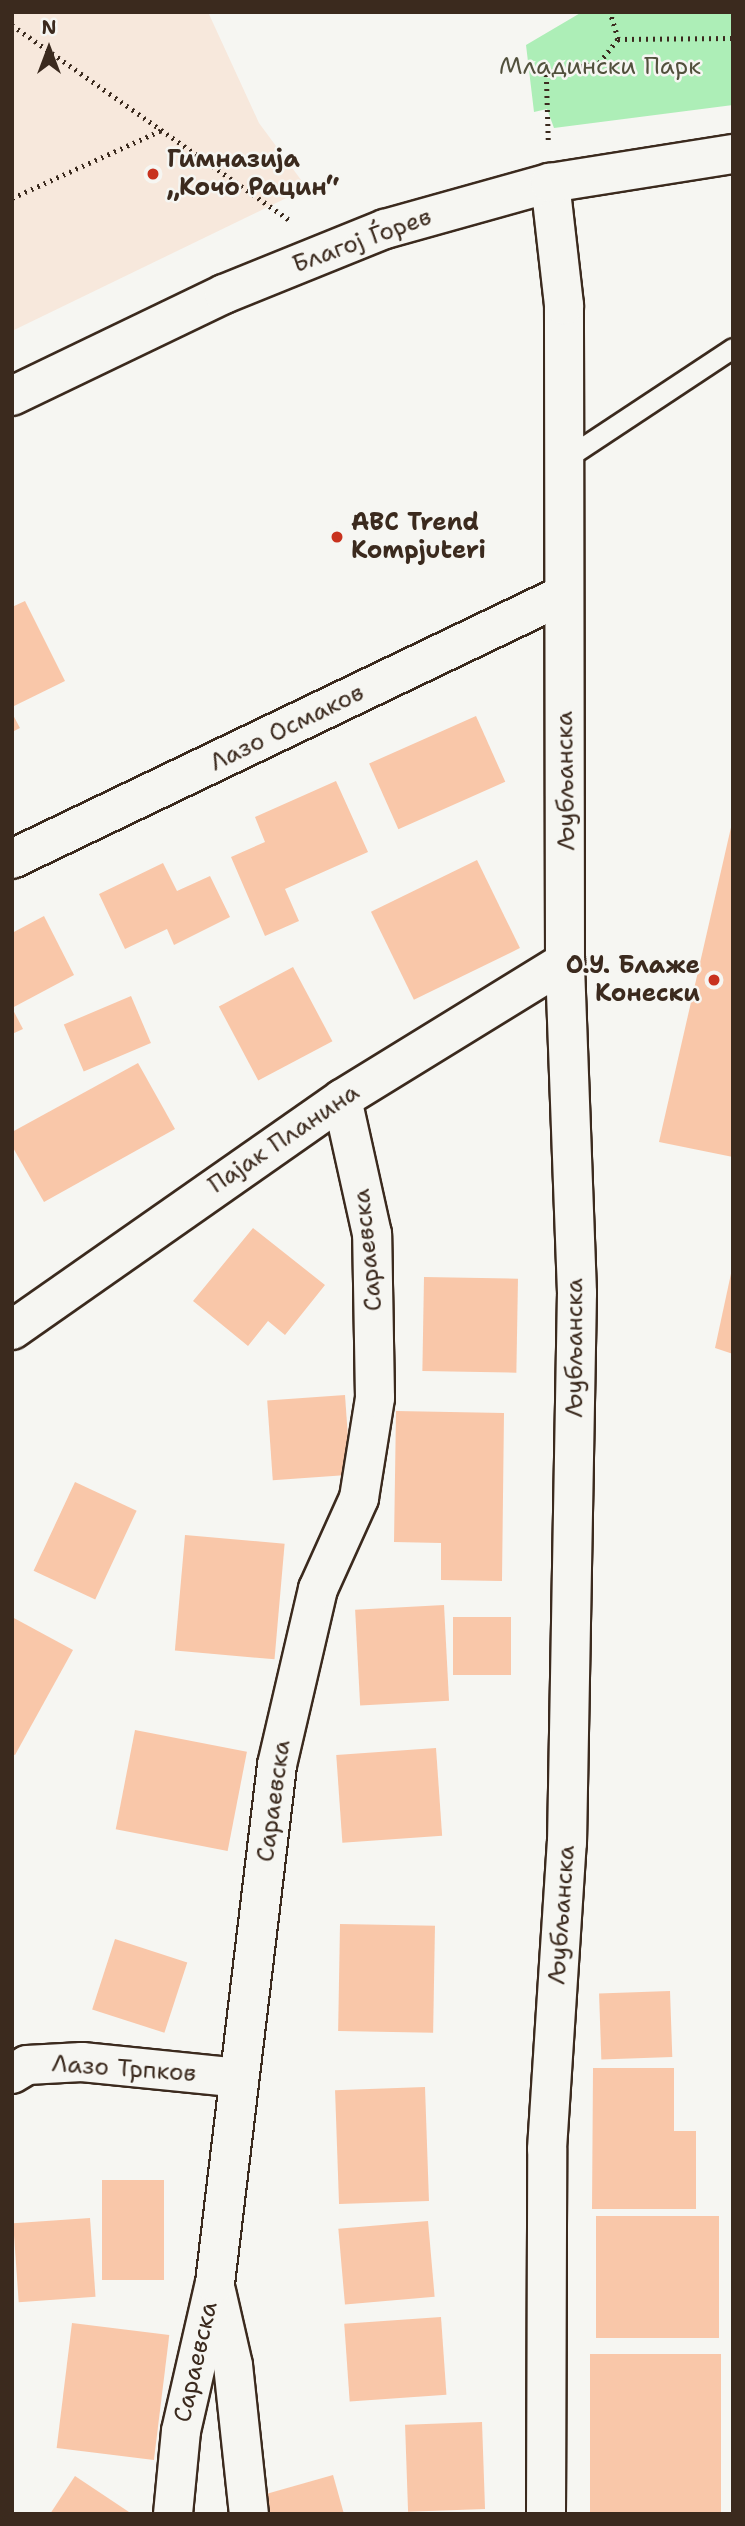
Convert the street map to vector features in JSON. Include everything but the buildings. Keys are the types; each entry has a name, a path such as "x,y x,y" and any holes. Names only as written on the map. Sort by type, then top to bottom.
{"street":[{"name":"Благој Ѓорев","path":"12,396 324,252 550,183 733,154"},
{"name":"Љубљанска","path":"546,2514 547,2149 567,1843 577,1293 565,962 561,596 565,458 564,305 550,183"},
{"name":"Лазо Осмаков","path":"12,859 561,596"},
{"name":"Пајак Планина","path":"12,1329 342,1099 565,962"},
{"name":"Сараевска","path":"173,2514 181,2431 215,2283 277,1765 318,1589 359,1499 374,1398 372,1234 342,1099"},
{"name":"Лазо Трпков","path":"12,2074 27,2065 82,2062 239,2077"},
{"path":"215,2283 233,2365 249,2514"}],"lane":[{"path":"565,458 733,348"}],"path":[{"path":"610,12 618,39"},
{"path":"12,25 284,216 324,252"},
{"path":"618,39 733,38"},
{"path":"547,109 546,72 599,63 618,39"},
{"path":"12,198 162,130"}],"shaded area":[{"name":"Гимназија „Кочо Рацин“","path":"12,12 208,12 259,123 307,188 12,331"}],"green space":[{"name":"Младински Парк","path":"582,12 733,12 733,105 554,128 547,109 534,112 526,45"}],"place":[{"name":"Гимназија „Кочо Рацин“","path":"153,174"},
{"name":"ABC Trend Kompjuteri","path":"337,537"},
{"name":"О.У. Блаже Конески","path":"714,980"}]}
